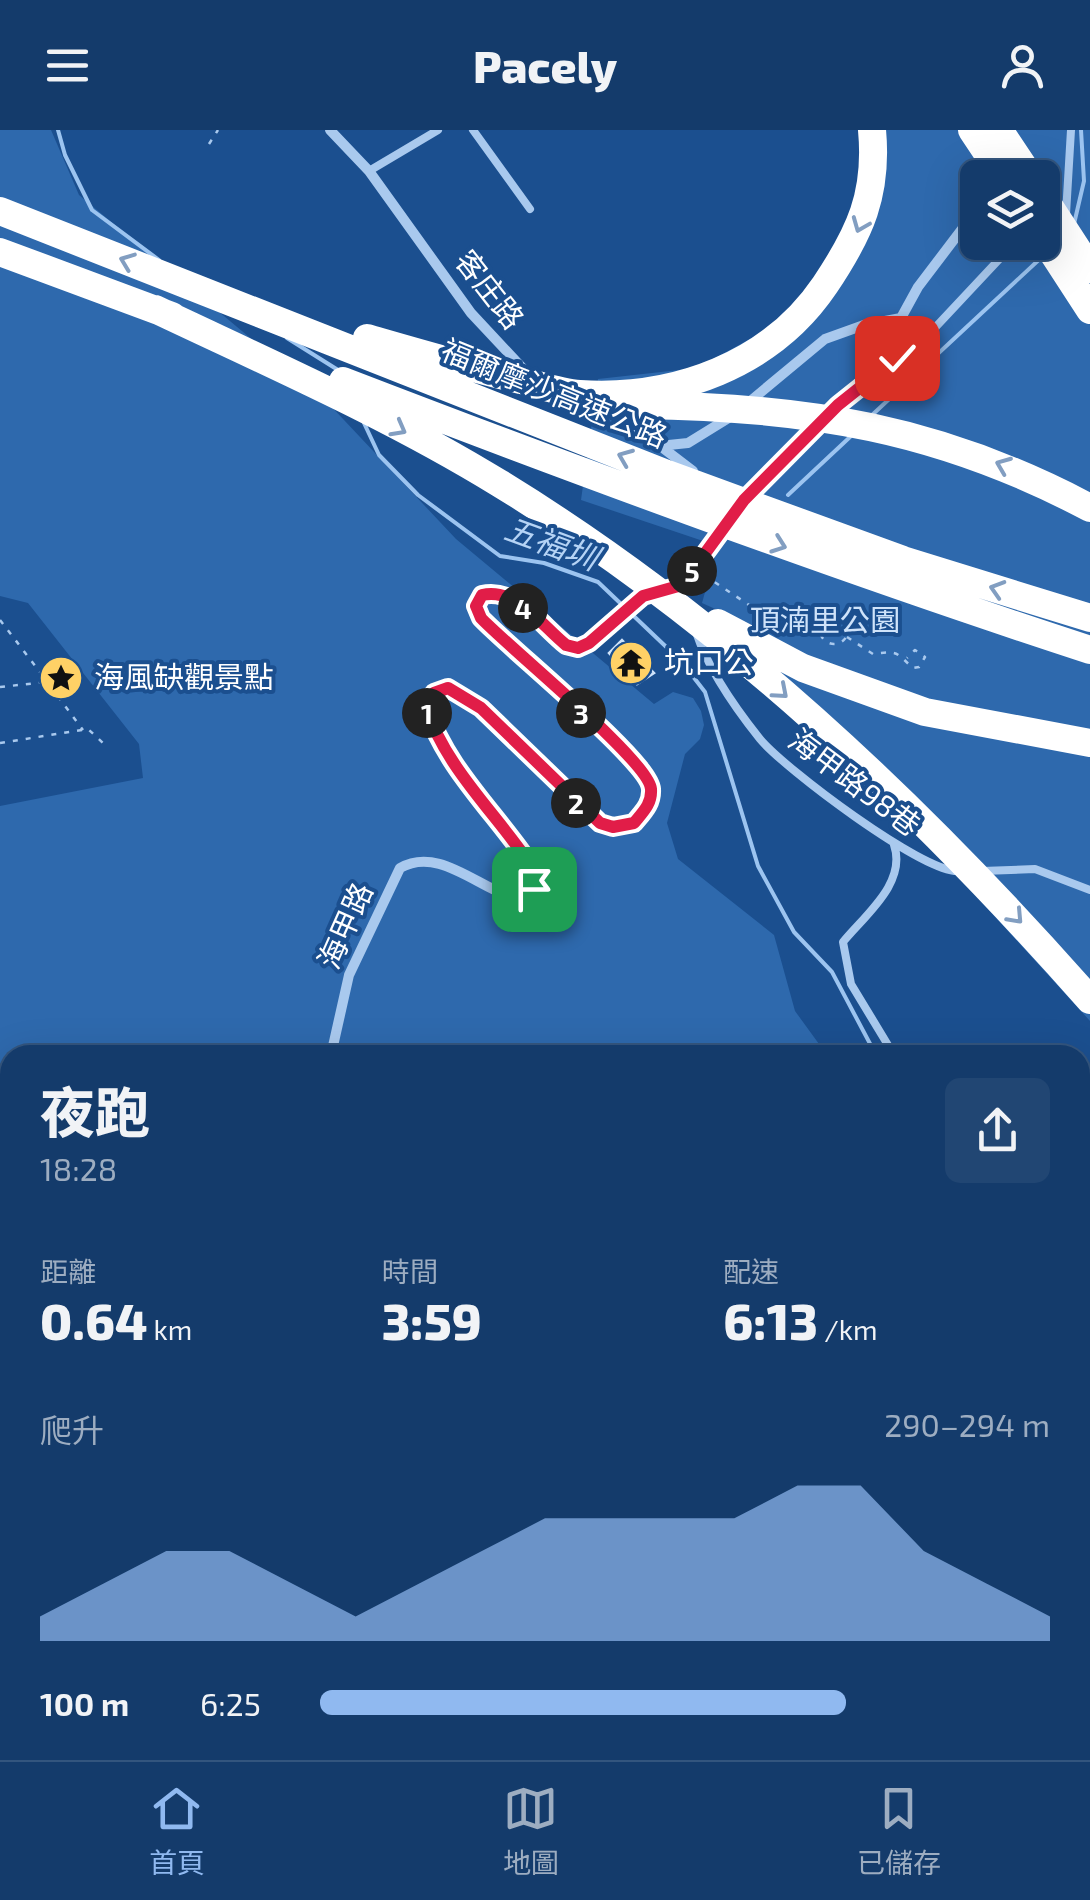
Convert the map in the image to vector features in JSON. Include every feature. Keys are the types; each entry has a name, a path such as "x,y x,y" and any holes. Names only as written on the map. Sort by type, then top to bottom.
{"highway":[{"path":"577,394 653,390 721,372 776,342 816,298 852,245 871,198 872,130"},
{"path":"972,130 992,160"},
{"path":"1001,130 1020,160"},
{"name":"福爾摩沙高速公路","path":"0,212 668,474 903,560 1090,618"},
{"path":"1060,224 1090,270"},
{"name":"福爾摩沙高速公路","path":"0,252 658,502 1090,650"},
{"path":"1054,260 1090,310"},
{"path":"170,277 432,357 624,404 716,407 851,420 982,456 1031,476 1090,508"},
{"path":"155,309 356,405 499,483 802,668 925,712 1090,742"},
{"path":"677,592 910,810 1017,918 1090,1000"}],"street":[{"name":"客庄路","path":"330,130 370,171 471,313 521,370 605,403 687,468 744,500"},
{"path":"996,160 1001,130"},
{"path":"677,592 744,500 838,405 897,358 901,318 960,229"},
{"path":"660,446 688,443 715,430 825,339 901,318"},
{"name":"海甲路","path":"333,1045 349,975 400,868 415,860 434,860 514,898 534,889 532,867 446,752 431,725 426,707 434,693 448,688 481,708 600,823 613,827 634,823 650,803 651,786 645,773 497,635 476,606 482,595 496,592 512,598 566,645 578,648 643,596 677,592"}],"lane":[{"path":"370,171 438,130"},
{"path":"473,130 530,209"},
{"path":"1060,228 1066,216 1071,130"},
{"path":"901,318 916,336 931,332 998,260"},
{"name":"海甲路98巷","path":"677,592 730,696 763,742 894,845 945,872 1035,869 1090,890"},
{"path":"888,1045 851,984 842,942 892,883 900,861 894,845"}],"path":[{"path":"209,144 218,130"},
{"path":"694,568 755,609 821,625 834,616 843,619 848,628 847,638 840,644 830,644 822,638 821,625"},
{"path":"0,620 83,730"},
{"path":"847,638 873,654 890,652 906,658"},
{"path":"0,687 47,682"},
{"path":"0,743 88,729 103,742"},
{"path":"0,1174 0,1190"}],"green space":[{"path":"0,130 51,130 79,195 328,403 456,539 654,704 673,692 693,698 704,725 700,739 685,754 667,823 678,859 774,935 795,1011 820,1045 0,1045 0,806 143,778 139,744 28,603 0,596"},
{"name":"頂湳里公園","path":"863,130 1090,130 1090,1021 877,787 722,654 753,626 702,603 718,546 581,500 598,379 697,368 772,327 826,266 860,213"}],"building":[{"name":"坑口公","path":"622,640 654,673 637,684 609,653"}],"waterway":[{"name":"五福圳","path":"58,130 65,155 92,210 159,260"},
{"path":"1074,224 1084,181 1081,130"},
{"path":"871,416 1039,260"},
{"name":"五福圳","path":"287,338 338,370"},
{"name":"五福圳","path":"364,423 379,455 418,495 500,556 544,563 598,582 681,661 705,692 758,866 794,932 832,972 871,1045"},
{"path":"788,495 850,437"}],"place":[{"name":"坑口公","path":"631,663"},
{"name":"海風缺觀景點","path":"61,678"}],"route":[{"path":"534,889 532,867 468,783 431,725 426,707 434,693 448,688 481,708 600,823 613,827 634,823 650,803 651,786 632,757 481,618 476,606 482,595 496,592 512,598 566,645 578,648 589,643 643,596 682,585 744,500 838,405 897,358"}]}
